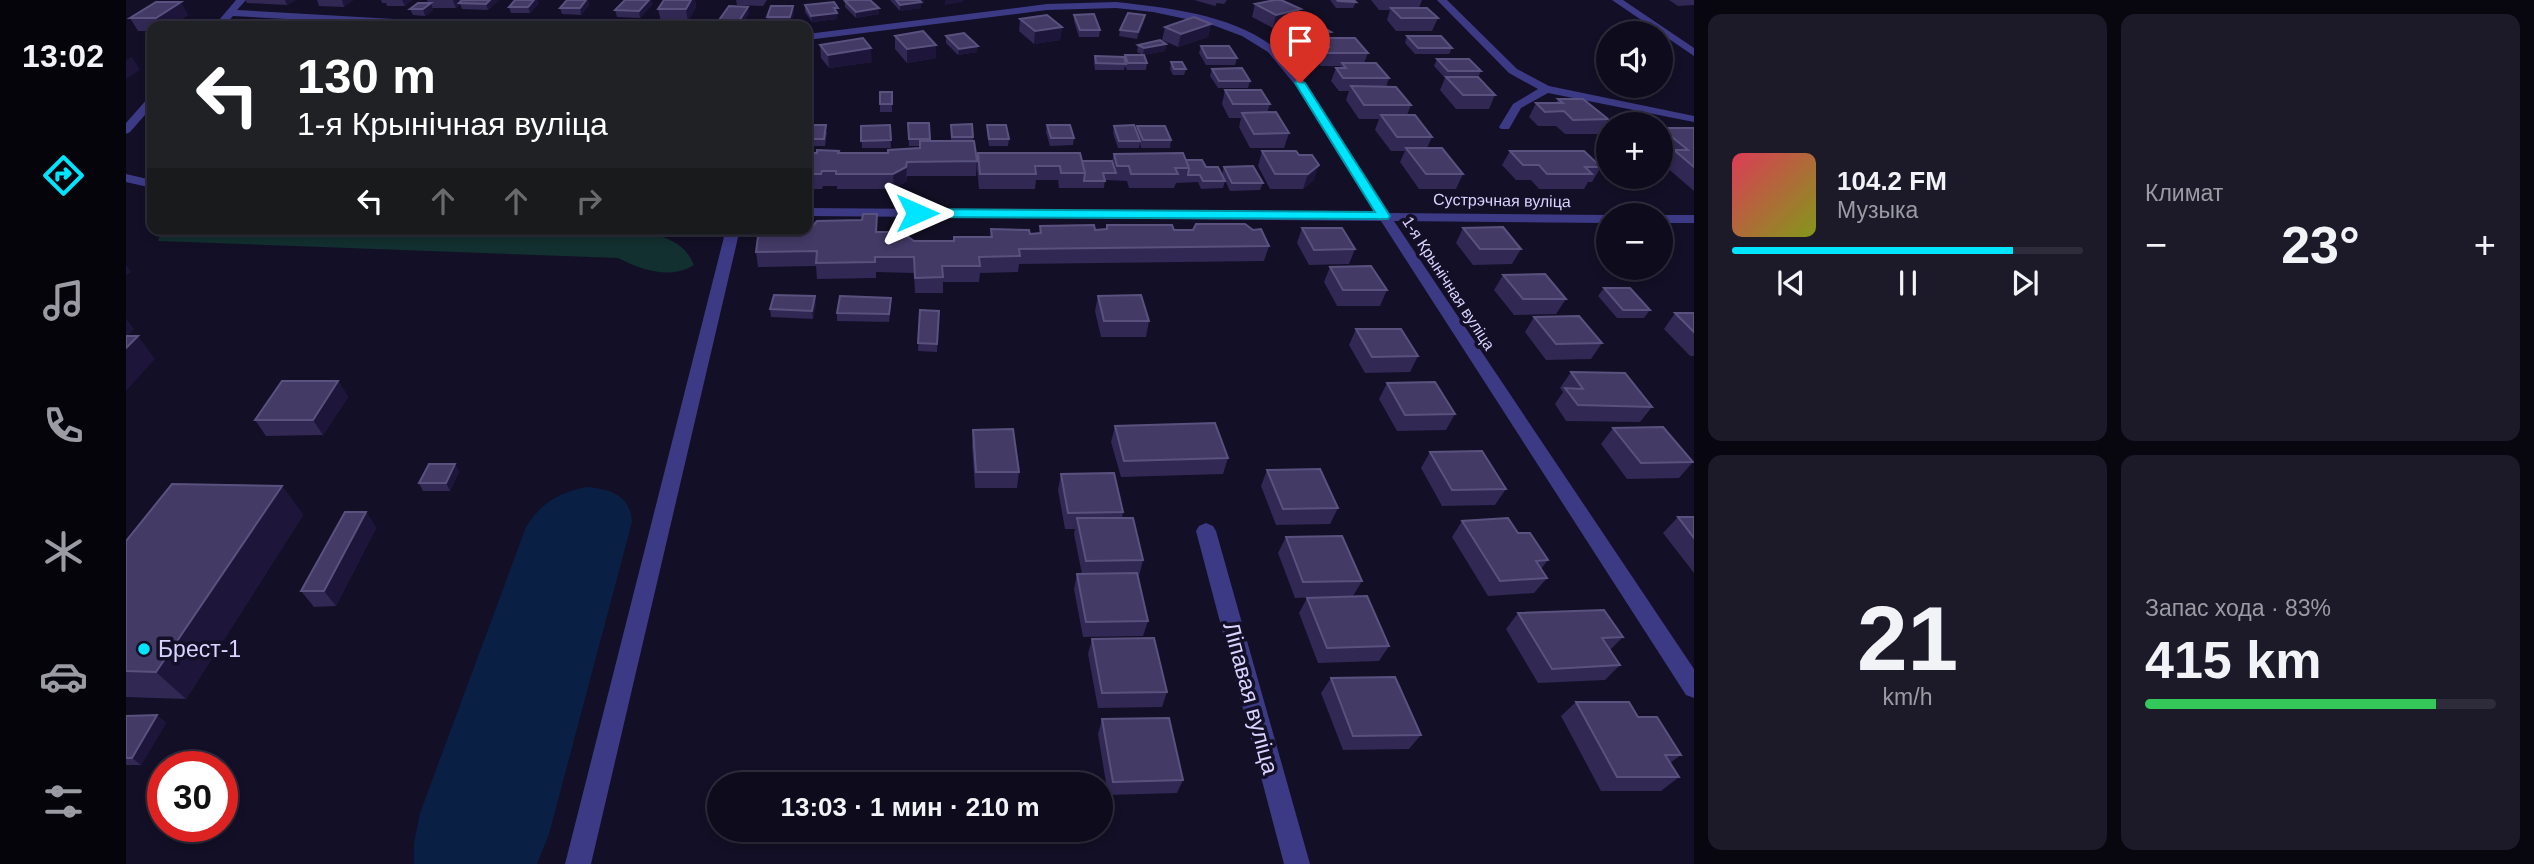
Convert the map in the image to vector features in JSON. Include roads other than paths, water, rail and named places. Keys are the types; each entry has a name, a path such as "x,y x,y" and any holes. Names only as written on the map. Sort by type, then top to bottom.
{"street":[{"path":"224,21 241,0"},
{"path":"1000,0 1011,12"},
{"path":"1442,0 1513,71 1546,89 1694,119"},
{"path":"1617,0 1694,53"},
{"name":"1-я Крынічная вуліца","path":"812,36 1080,5 1156,4 1229,27 1272,50 1300,83 1384,216 1694,688"},
{"path":"231,13 374,21"},
{"path":"1505,127 1517,106 1546,89"},
{"path":"126,130 147,106"},
{"path":"126,178 147,183"},
{"name":"Сустрэчная вуліца","path":"812,212 1596,219"},
{"path":"1673,219 1694,219"},
{"path":"578,864 732,235"},
{"name":"Ліпавая вуліца","path":"1206,531 1297,864"}],"water":[{"path":"586,487 618,495 627,505 632,522 549,834 537,864 414,864 414,843 420,813 526,527 551,500"}],"place":[{"name":"Брест-1","path":"144,649"}]}
